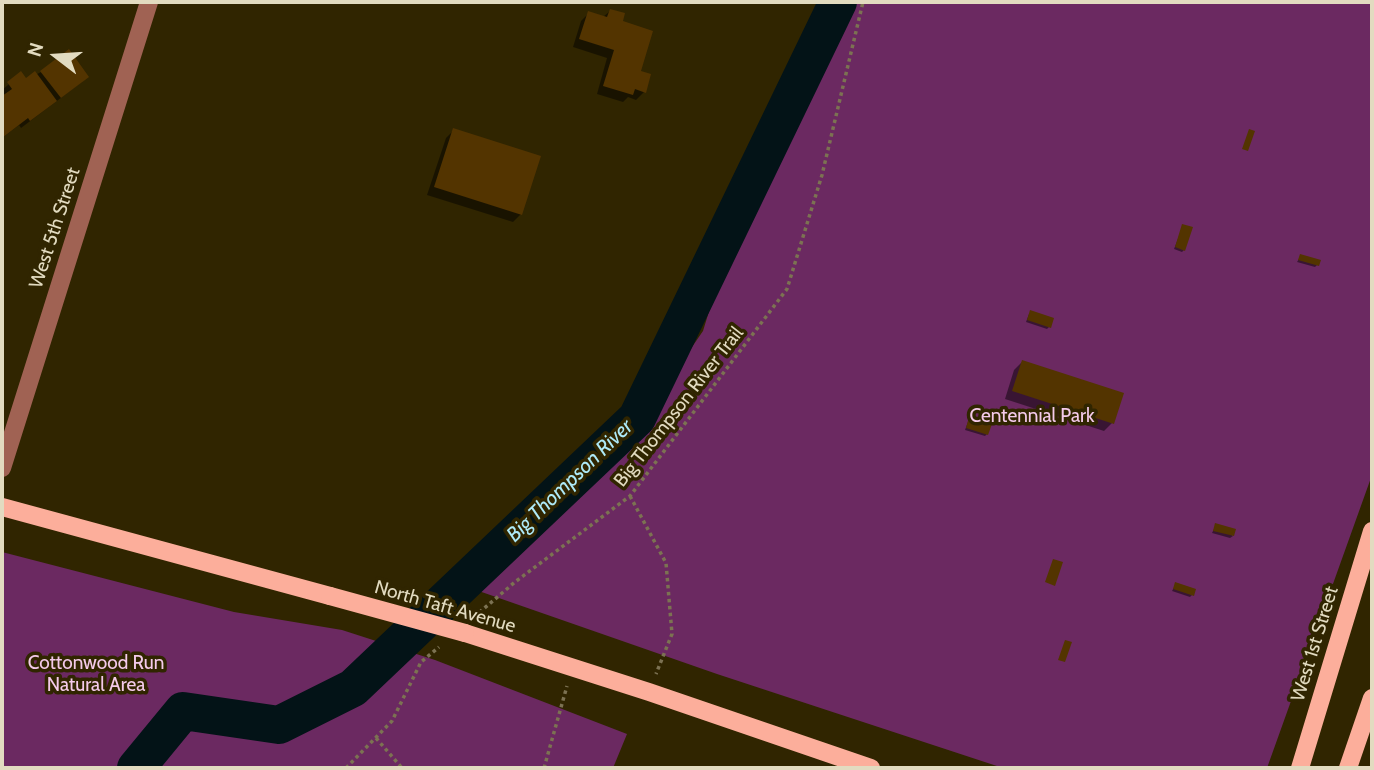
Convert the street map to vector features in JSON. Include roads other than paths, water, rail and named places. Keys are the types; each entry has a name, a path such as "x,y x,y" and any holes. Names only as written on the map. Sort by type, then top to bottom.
{"main road":[{"name":"North Taft Avenue","path":"2,508 330,596 469,626 573,667 871,768"},
{"name":"West 1st Street","path":"1300,768 1372,531"},
{"path":"1348,768 1372,698"}],"street":[{"name":"West 5th Street","path":"2,468 149,2"}],"waterway":[{"name":"Big Thompson River","path":"136,768 183,711 279,725 353,688 637,418 838,2"}],"park label":[{"name":"Centennial Park","path":"1032,416"},
{"name":"Cottonwood Run Natural Area","path":"96,674"}]}
